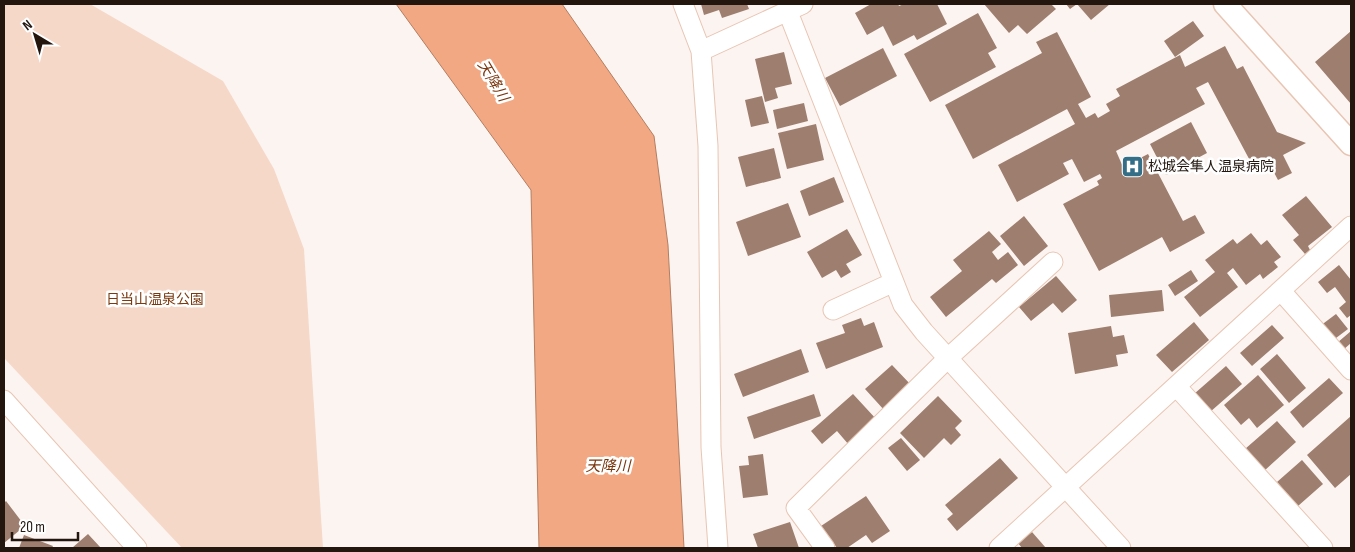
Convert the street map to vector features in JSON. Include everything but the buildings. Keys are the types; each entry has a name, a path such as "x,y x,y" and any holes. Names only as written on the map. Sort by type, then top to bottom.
{"street":[{"path":"683,4 701,51 708,146 711,447 718,548"},
{"path":"1225,4 1351,144"},
{"path":"701,51 795,8 903,305 924,332 1121,548"},
{"path":"1003,547 1064,487 1351,226"},
{"path":"825,548 796,508 948,358 1053,262"},
{"path":"832,310 894,282"},
{"path":"1281,290 1351,370"},
{"path":"1176,386 1323,548"},
{"path":"4,400 137,548"}],"green space":[{"name":"日当山温泉公園","path":"4,4 90,4 223,81 274,169 304,249 323,548 182,548 4,358"}],"water":[{"name":"天降川","path":"396,4 562,4 654,136 668,245 684,548 539,548 531,190"}],"place":[{"name":"松城会隼人温泉病院","path":"1132,166"}]}
